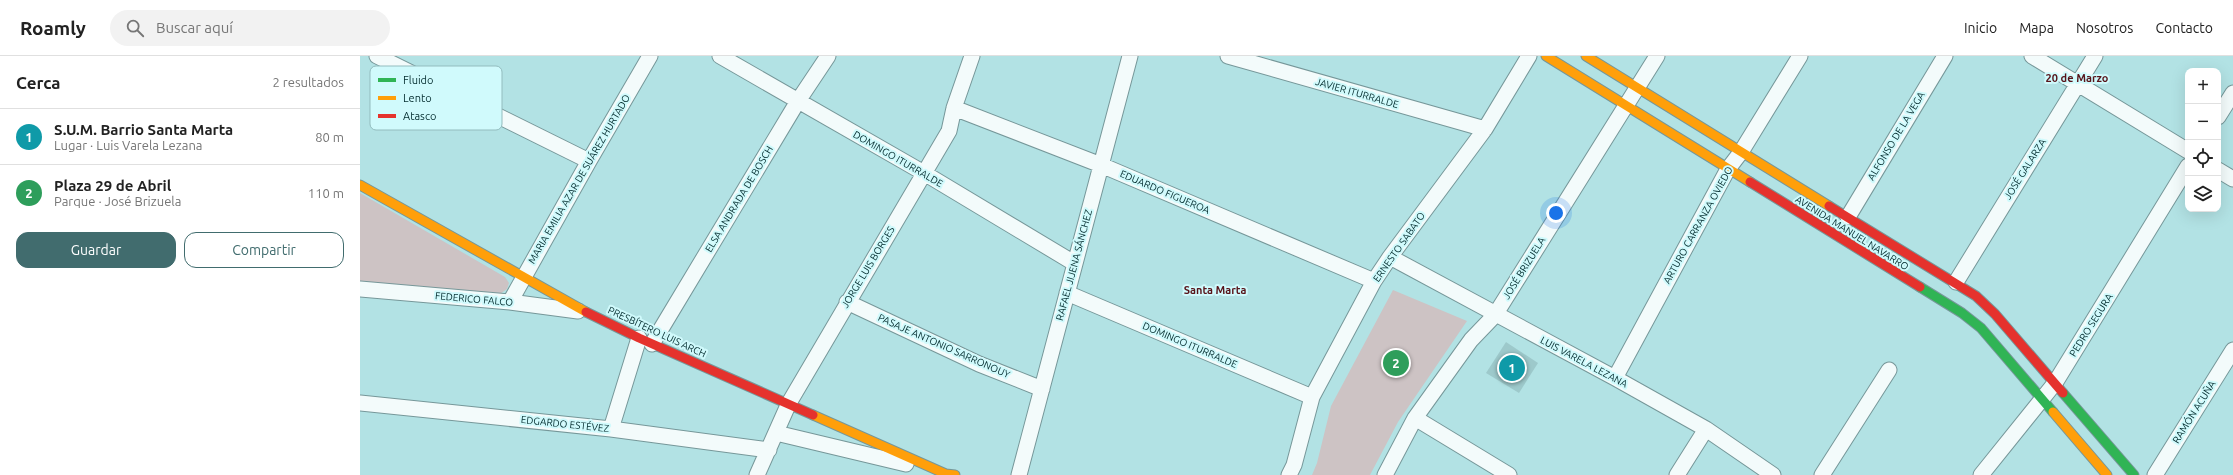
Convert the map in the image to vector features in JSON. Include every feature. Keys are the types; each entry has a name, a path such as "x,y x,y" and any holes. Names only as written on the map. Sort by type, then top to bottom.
{"main road":[{"name":"AVENIDA MANUEL NAVARRO","path":"1546,56 1962,313 1981,328 2107,475"},
{"name":"AVENIDA MANUEL NAVARRO","path":"1586,56 1956,282 1986,305 2134,475"},
{"name":"PRESBÍTERO LUIS ARCH","path":"360,185 587,312 646,341 951,474"}],"street":[{"path":"377,56 397,66"},
{"name":"MARIA EMILIA AZAR DE SUÁREZ HURTADO","path":"510,302 523,276 650,56"},
{"name":"DOMINGO ITURRALDE","path":"720,56 924,173 1074,263"},
{"name":"ELSA ANDRADA DE BOSCH","path":"611,429 646,341 828,56"},
{"name":"JORGE LUIS BORGES","path":"757,475 789,403 847,302 949,131 954,108 972,56"},
{"name":"RAFAEL JIJENA SÁNCHEZ","path":"1019,475 1130,56"},
{"name":"JAVIER ITURRALDE","path":"1228,56 1485,129"},
{"name":"ERNESTO SABATO","path":"1289,475 1294,465 1312,397 1374,281 1390,257 1485,129 1529,56"},
{"name":"JOSÉ BRIZUELA","path":"1385,475 1415,418 1471,340 1496,315 1657,56"},
{"name":"ARTURO CARRANZA OVIEDO","path":"1615,378 1728,169 1741,152 1800,56"},
{"name":"ALFONSO DE LA VEGA","path":"1848,217 1944,56"},
{"path":"2032,56 2185,149"},
{"name":"JOSÉ GALARZA","path":"1956,282 2095,56"},
{"path":"2221,112 2233,93"},
{"name":"EDUARDO FIGUEROA","path":"954,108 1101,165 1374,281"},
{"path":"502,118 589,161"},
{"name":"PEDRO SEGURA","path":"1981,475 2055,383 2185,171"},
{"path":"2221,172 2233,179"},
{"name":"LUIS VARELA LEZANA","path":"1390,257 1706,428 1773,475"},
{"name":"FEDERICO FALCO","path":"360,289 510,302 587,312"},
{"name":"DOMINGO ITURRALDE","path":"1067,293 1312,397"},
{"name":"PASAJE ANTONIO SARRONOUY","path":"847,302 979,364 1042,389"},
{"name":"RAMÓN ACUÑA","path":"2155,475 2233,350"},
{"path":"1822,475 1889,370"},
{"name":"EDGARDO ESTÉVEZ","path":"360,403 611,429 769,450"},
{"path":"1415,418 1509,475"},
{"path":"1677,475 1706,428"},
{"path":"776,433 951,474"}],"shaded area":[{"path":"360,193 505,277 509,283 507,289 500,294 360,282"},
{"path":"1393,290 1467,321 1398,422 1370,475 1312,475 1317,463 1331,406"}],"building":[{"path":"1506,342 1538,363 1519,393 1486,373"}],"traffic: fast":[{"path":"1920,287 1962,313 1981,328 2053,412"},
{"path":"2063,393 2134,475"}],"traffic: slow":[{"path":"1546,56 1750,182"},
{"path":"1586,56 1829,206"},
{"path":"360,185 586,312"},
{"path":"2053,412 2107,475"},
{"path":"813,415 946,474 955,475"}],"traffic: jam":[{"path":"1750,182 1920,287"},
{"path":"1829,206 1976,296 1995,314 2063,393"},
{"path":"586,312 639,338 813,415"}],"place":[{"name":"Plaza 29 de Abril","path":"1396,363"},
{"name":"S.U.M. Barrio Santa Marta","path":"1512,368"}],"district":[{"name":"20 de Marzo","path":"2077,78"},
{"name":"Santa Marta","path":"1215,290"}]}
